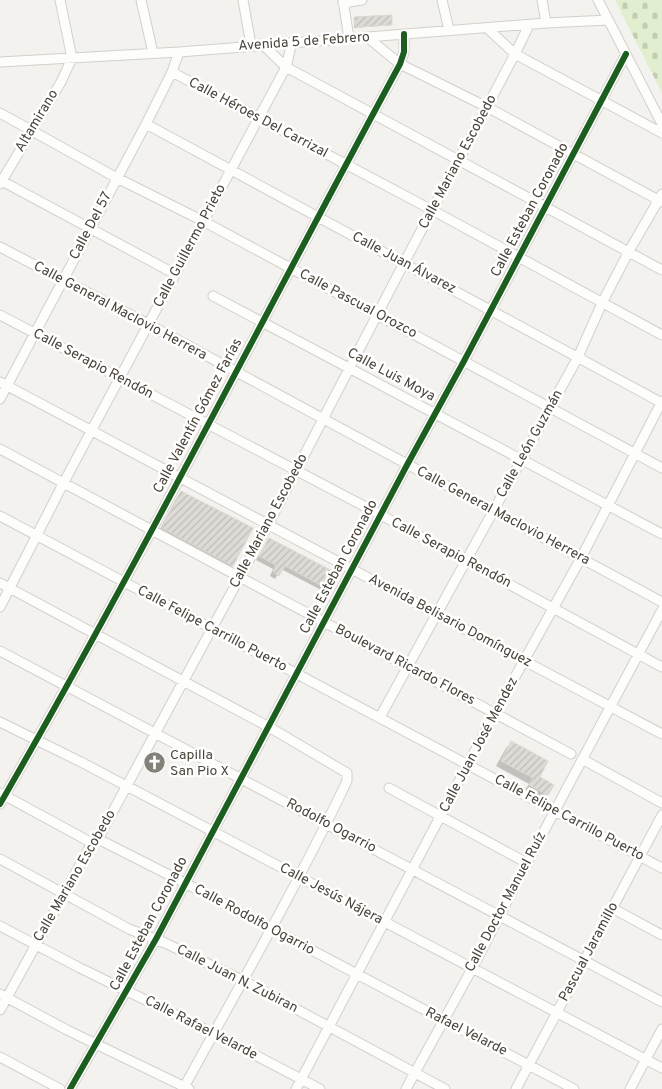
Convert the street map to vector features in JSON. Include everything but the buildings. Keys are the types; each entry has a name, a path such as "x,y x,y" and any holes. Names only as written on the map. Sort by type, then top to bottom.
{"street":[{"path":"60,0 72,58"},
{"path":"142,0 153,53"},
{"path":"243,0 251,45"},
{"path":"348,38 343,1 362,0"},
{"path":"442,0 448,30"},
{"path":"542,0 546,23"},
{"path":"598,0 662,124"},
{"name":"Avenida 5 de Febrero","path":"0,62 179,52 448,30 608,20"},
{"name":"Calle Mariano Escobedo","path":"0,1010 4,996 95,842 268,525 529,25"},
{"path":"487,28 515,54 662,132"},
{"name":"Calle Valentín Gómez Farías","path":"2,798 37,740 152,530 400,64 404,52 404,34"},
{"path":"366,37 400,64 661,198"},
{"name":"Calle Guillermo Prieto","path":"0,607 64,482 286,66 292,42"},
{"path":"262,44 286,66 662,270"},
{"name":"Calle Del 57","path":"0,399 4,384 63,280 146,124 172,72 179,52"},
{"name":"Calle Esteban Coronado","path":"70,1089 156,939 626,54"},
{"name":"Altamirano","path":"1,182 61,82 72,58"},
{"name":"Calle Héroes Del Carrizal","path":"172,72 662,335"},
{"name":"Calle Pascual Orozco","path":"0,113 117,178 203,221 662,468"},
{"name":"Calle Juan Álvarez","path":"146,124 662,402"},
{"path":"1,182 175,274"},
{"name":"Calle León Guzmán","path":"380,717 578,357 602,302 629,251 661,198"},
{"name":"Calle General Maclovio Herrera","path":"0,247 148,324 662,602"},
{"name":"Calle Luis Moya","path":"214,296 662,534"},
{"name":"Calle Serapio Rendón","path":"0,315 381,515 662,667"},
{"name":"Avenida Belisario Domínguez","path":"4,384 662,734"},
{"name":"Calle Juan José Mendez","path":"296,1089 495,713 581,558 662,402"},
{"name":"Boulevard Ricardo Flores","path":"0,449 571,754"},
{"name":"Calle Felipe Carrillo Puerto","path":"0,516 662,868"},
{"path":"0,583 269,727 348,775 327,824 186,1088 67,1030 4,996"},
{"name":"Calle Doctor Manuel Ruíz","path":"406,1089 500,917 662,610"},
{"name":"Rodolfo Ogarrio","path":"0,650 662,1002"},
{"name":"Calle Jesús Nájera","path":"0,722 126,785 662,1068"},
{"path":"582,759 662,803"},
{"path":"389,788 527,863"},
{"name":"Calle Rodolfo Ogarrio","path":"2,798 185,883 357,975"},
{"name":"Pascual Jaramillo","path":"516,1089 662,815"},
{"name":"Calle Juan N. Zubiran","path":"0,859 129,929 156,939 244,981 445,1089"},
{"path":"612,908 662,935"},
{"name":"Calle Rafael Velarde","path":"0,926 320,1089"},
{"name":"Rafael Velarde","path":"357,975 574,1089"},
{"path":"630,1089 662,1029"},
{"path":"0,1057 60,1089"}],"green space":[{"path":"615,0 662,0 662,93"}],"cycle path":[{"path":"0,804 153,528 400,64 404,52 404,34"},
{"path":"70,1089 156,939 626,54"}],"place":[{"name":"Capilla San Pio X","path":"154,763"}]}
